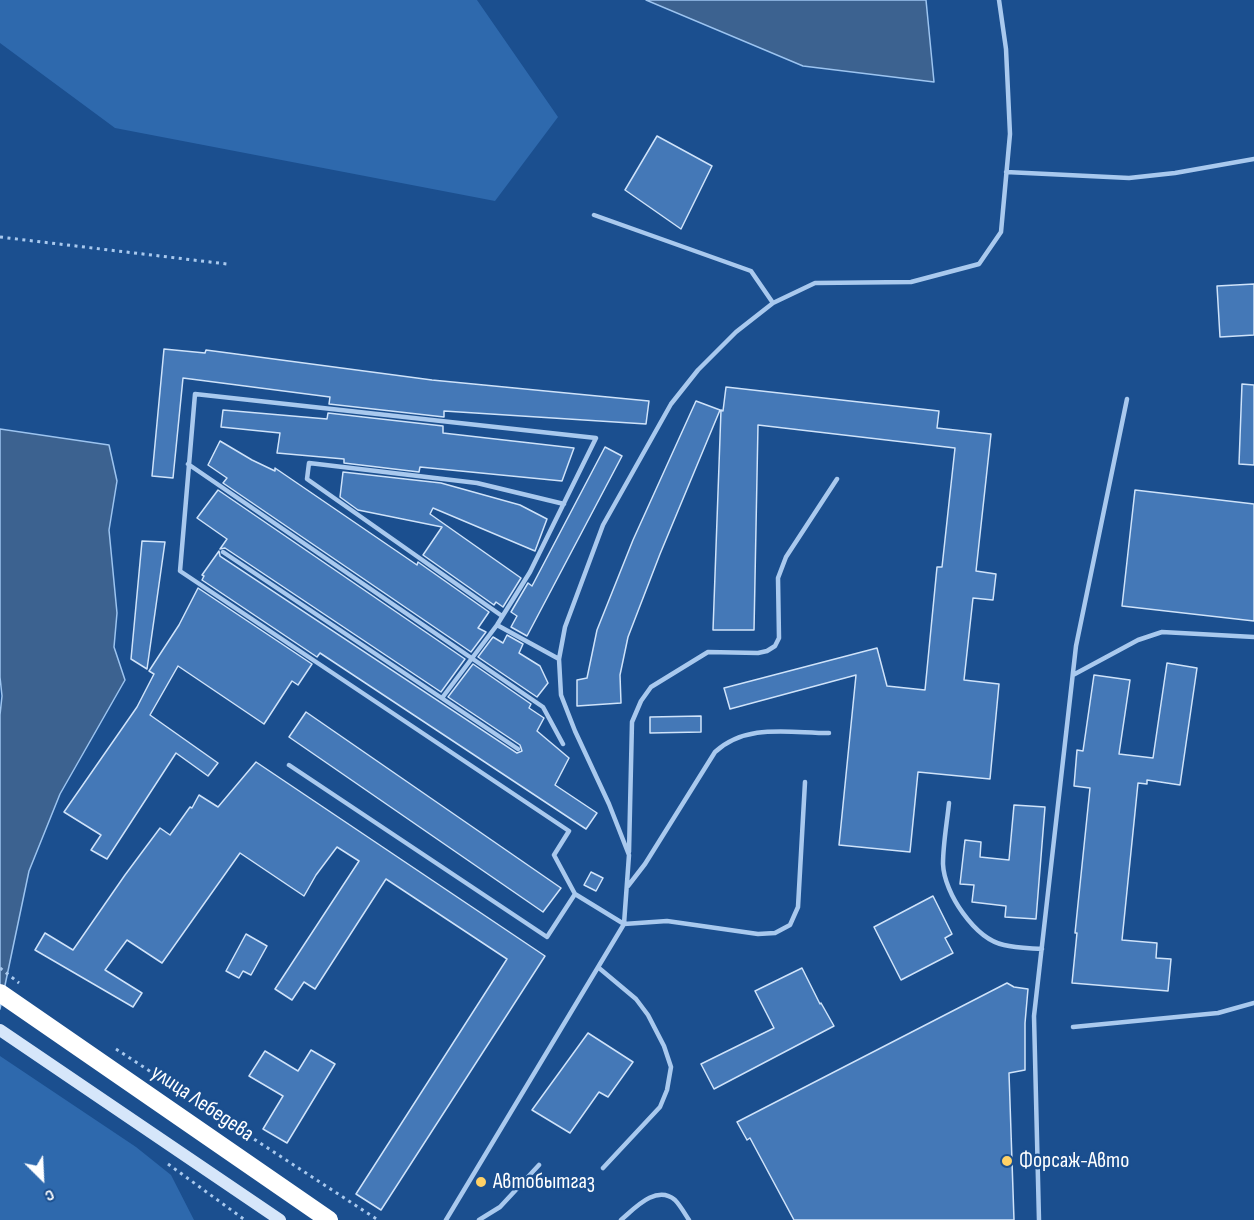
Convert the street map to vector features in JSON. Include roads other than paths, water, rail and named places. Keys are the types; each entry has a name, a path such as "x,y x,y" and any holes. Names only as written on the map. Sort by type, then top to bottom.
{"highway":[{"name":"улица Лебедева","path":"0,993 329,1220"}],"main road":[{"path":"0,1030 280,1220"}],"lane":[{"path":"629,855 561,695 558,659 565,627 603,525 670,404 698,370 736,332 773,303 815,283 911,282 980,264 1001,232 1010,134 1006,49 999,0"},
{"path":"1006,172 1129,178 1175,173 1254,159"},
{"path":"594,215 751,272 773,303"},
{"path":"442,698 496,625 530,572 596,438 195,394 180,571 569,831 554,855 575,894 624,924 668,921 758,934 775,933 790,925 798,907 805,782"},
{"path":"1039,1220 1034,1016 1076,646 1127,399"},
{"path":"188,464 543,707 563,744"},
{"path":"502,616 308,479 309,464 477,483 564,504"},
{"path":"446,1220 624,924 628,886 632,722 641,701 651,687 708,652 758,653 775,646 779,638 778,578 786,557 837,479"},
{"path":"223,552 518,749"},
{"path":"496,625 558,659"},
{"path":"1073,675 1138,640 1162,632 1254,637"},
{"path":"628,886 645,864 715,752 726,743 753,732 829,733"},
{"path":"289,765 547,937 575,894"},
{"path":"949,803 943,865 948,887 961,911 978,929 1003,945 1042,949"},
{"path":"599,968 636,999 648,1015 664,1046 671,1067 667,1090 660,1107 603,1168"},
{"path":"1073,1027 1218,1014 1254,1004"},
{"path":"479,1220 500,1207 539,1166"},
{"path":"621,1220 650,1197 659,1195 674,1200 689,1220"}],"place":[{"name":"Форсаж-Авто","path":"1007,1161"},
{"name":"Автобытгаз","path":"481,1182"}]}
